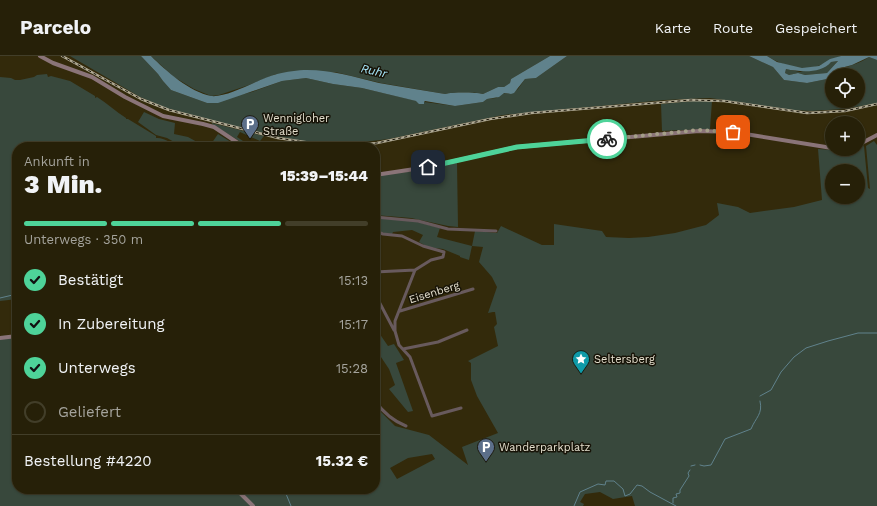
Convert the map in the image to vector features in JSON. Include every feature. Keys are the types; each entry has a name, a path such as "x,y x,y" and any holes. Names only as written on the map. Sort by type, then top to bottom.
{"main road":[{"path":"40,56 53,63 92,77 125,97 163,116 214,127 236,142"},
{"path":"380,174 417,169 517,147 699,130 733,132 825,147"},
{"path":"865,141 877,135"},
{"path":"0,338 12,337"},
{"path":"241,494 253,506"}],"street":[{"path":"380,217 418,221 448,229 496,231"},
{"path":"380,233 402,236 423,246 444,252 443,257 431,260 415,270 380,272"},
{"path":"395,331 395,321 415,270"},
{"name":"Eisenberg","path":"400,311 473,289"},
{"path":"380,303 395,331 399,345 410,357 432,416 461,408"},
{"path":"403,349 438,342 467,330"},
{"path":"380,408 397,423 406,426"}],"green space":[{"path":"70,56 141,56 171,90 207,103 252,92 282,81 306,78 362,88 417,101 455,106 483,102 487,99 496,98 503,93 511,94 518,89 525,79 536,78 567,56 749,56 773,67 784,80 807,83 825,79 825,108 850,108 811,111 793,110 710,98 665,100 503,115 389,139 363,142 307,142 265,134 166,108 140,97"},
{"path":"151,56 550,56 511,79 510,83 504,87 498,87 483,94 464,92 445,94 381,83 335,72 276,74 249,85 219,95 211,96 194,89 174,77"},
{"path":"767,56 841,56 811,68 798,68 785,65"},
{"path":"869,57 877,60 877,103 865,105 865,68 841,68"},
{"path":"838,61 832,68 825,68 825,73 805,75 798,73 789,75 785,73 786,69 800,72"},
{"path":"47,74 48,77 51,76 70,81 95,96 95,98 97,97 101,99 126,119 156,136 156,138 165,139 170,142 12,142 12,300 0,301 0,77 20,80"},
{"path":"712,101 710,129 662,131 661,104"},
{"path":"144,112 159,119 175,123 174,134 188,137 197,142 174,142 156,135 138,122"},
{"path":"212,124 264,136 260,141 240,132 237,137 244,142 241,142"},
{"path":"218,134 231,142 212,142"},
{"path":"874,141 877,145 877,506 635,506 632,496 613,499 600,492 585,494 580,502 584,504 583,506 0,506 0,336 12,335 12,494 380,494 380,411 395,426 429,435 468,465 462,447 498,433 477,396 471,380 471,363 468,361 498,346 494,327 497,324 495,312 488,313 497,287 492,277 479,262 483,247 472,246 475,231 497,233 501,226 542,245 554,245 554,224 602,231 606,237 648,237 675,233 706,225 719,215 717,203 738,207 750,213 794,207 822,200 818,149 825,149 825,156 865,156 868,188 870,189 866,146","holes":["432,454 435,459 397,479 390,468 408,458"]},
{"path":"457,163 458,227 411,218 380,215 380,175 417,171"},
{"path":"380,218 414,221 440,228 437,237 472,246 469,260 443,249 428,247 419,242 423,235 412,230 393,232 392,234 380,232"},
{"path":"380,334 388,346 394,344 404,360 396,363 413,411 408,412 389,389 395,385 389,369 380,356"}],"water":[{"path":"141,56 151,56 187,86 203,94 218,96 235,91 270,76 292,71 307,70 352,76 379,83 445,94 464,92 483,94 498,87 504,87 510,83 511,79 550,56 567,56 536,78 525,79 514,93 504,93 499,97 487,99 483,102 455,106 425,101 424,104 419,104 416,101 362,88 306,78 282,81 218,103 207,103 171,90"},
{"path":"749,56 767,56 777,62 802,68 819,66 830,59 841,56 877,56 877,60 869,57 852,65 841,68 832,68 838,61 831,62 822,69 810,71 786,69 785,73 789,75 798,73 805,75 825,73 825,79 807,83 784,80 773,67"}],"waterway":[{"path":"0,298 12,295"},
{"path":"760,396 771,390 781,372 794,357 806,348 858,333 877,333"},
{"path":"700,465 711,465 725,439 751,429 761,409 760,401"},
{"path":"691,466 695,465"},
{"path":"673,503 673,498 677,497 676,494 680,493 680,490 689,476 688,473 690,470"},
{"path":"574,506 580,492 598,484 605,485 606,481 614,481 623,489 625,496 630,494 637,485 642,486 676,506"},
{"path":"286,494 291,506"}],"railway":[{"path":"62,56 141,99 169,110 278,138 305,142"},
{"path":"380,142 490,119 531,113 691,100 724,101 807,113 845,111 877,104"}],"way so far":[{"path":"607,139 699,130 733,132"}],"place":[{"name":"Wennigloher Straße","path":"250,139"},
{"name":"Seltersberg","path":"581,374"},
{"name":"Wanderparkplatz","path":"486,462"}],"route":[{"path":"428,167 517,147 607,139"}],"water label":[{"name":"Ruhr","path":"374,71"}]}
